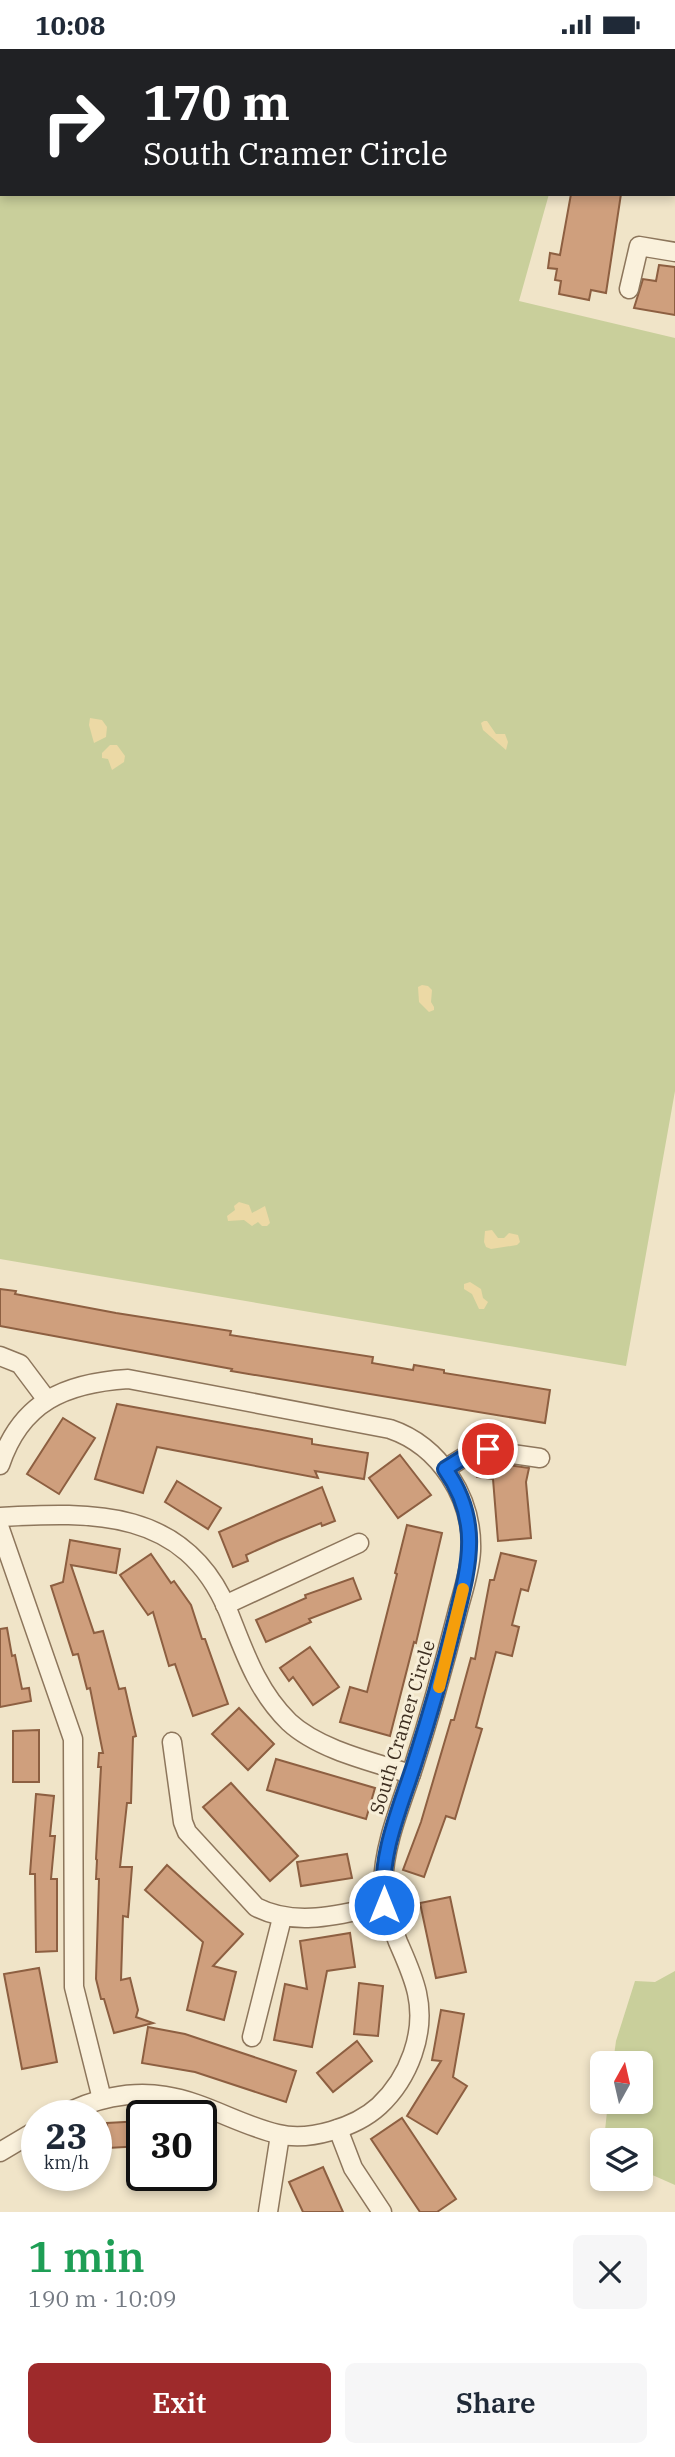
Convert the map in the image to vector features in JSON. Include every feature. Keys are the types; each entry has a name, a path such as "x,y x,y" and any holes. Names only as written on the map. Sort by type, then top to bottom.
{"street":[{"path":"629,289 639,246 675,252"},
{"path":"0,1356 20,1364 47,1400"},
{"name":"South Cramer Circle","path":"0,1465 16,1430 47,1400 70,1388 97,1381 128,1379 390,1429 416,1440 445,1469 454,1482 469,1523 471,1552 439,1685 386,1852 384,1905 419,2006 418,2036 406,2069 390,2094 368,2114 338,2129 310,2134 280,2135 220,2112 165,2096 131,2095 102,2099"},
{"path":"445,1469 477,1449 540,1458"},
{"path":"0,1517 86,1515 135,1524 170,1541 194,1560 225,1605 263,1693 289,1722 325,1745 411,1774"},
{"path":"0,1529 73,1739 74,1987 102,2099"},
{"path":"225,1605 359,1543"},
{"path":"172,1742 183,1822 187,1832 256,1907 282,1917 309,1919 384,1905"},
{"path":"252,2037 282,1917"},
{"path":"338,2129 353,2168 382,2212"},
{"path":"268,2212 280,2135"},
{"path":"0,2153 21,2140"}],"green space":[{"path":"0,196 548,196 519,301 675,338 675,1091 626,1366 0,1259"},
{"path":"675,1971 675,2185 653,2175 653,2128 605,2128 607,2114 653,2114 653,2051 615,2051 635,1981 655,1982"}],"sand":[{"path":"90,718 102,720 107,727 106,737 94,743 89,725"},
{"path":"487,721 496,734 505,734 508,742 506,750 483,730 481,723"},
{"path":"110,745 117,745 125,756 124,762 112,770 108,759 102,758 102,753"},
{"path":"422,985 432,990 431,1002 434,1010 429,1012 419,1002 418,987"},
{"path":"239,1202 249,1205 252,1213 265,1206 270,1223 262,1226 258,1222 252,1226 244,1220 228,1221 227,1216 235,1210 234,1206"},
{"path":"492,1230 498,1238 504,1238 509,1233 518,1235 520,1242 517,1245 491,1249 486,1247 485,1231"},
{"path":"470,1282 481,1289 483,1298 488,1302 484,1309 479,1309 472,1294 464,1289 464,1284"}],"building":[{"path":"571,196 621,196 606,293 591,290 589,300 559,294 561,281 555,280 557,269 548,268 550,253 560,255"},
{"path":"659,265 675,267 675,315 634,308 643,279 656,281"},
{"path":"0,1289 116,1313 231,1331 230,1335 373,1357 372,1363 413,1370 414,1365 444,1370 444,1373 550,1390 545,1423 231,1371 232,1369 0,1326"},
{"path":"117,1404 312,1439 312,1444 368,1453 364,1479 315,1471 318,1478 157,1447 143,1493 95,1479"},
{"path":"63,1418 95,1438 59,1494 27,1474"},
{"path":"400,1455 431,1495 398,1518 369,1478"},
{"path":"480,1461 529,1468 526,1482 531,1538 498,1541 493,1479 477,1477"},
{"path":"177,1481 221,1508 208,1529 165,1502"},
{"path":"322,1487 335,1521 322,1526 321,1523 277,1541 246,1555 248,1561 233,1567 219,1532"},
{"path":"407,1525 442,1533 416,1643 414,1642 390,1736 340,1722 350,1687 367,1692"},
{"path":"70,1540 120,1549 116,1573 71,1565 94,1633 103,1631 119,1689 125,1688 136,1736 133,1737 131,1803 127,1803 120,1867 132,1867 128,1917 123,1916 121,1980 130,1978 138,2010 136,2017 153,2023 114,2033 96,1979 99,1879 96,1879 96,1859 101,1767 98,1767 99,1753 103,1753 90,1688 87,1689 78,1654 73,1655 51,1586 63,1582"},
{"path":"501,1553 536,1561 528,1591 521,1589 512,1625 519,1627 512,1656 496,1652 476,1727 482,1729 455,1819 446,1816 424,1877 403,1870 421,1822 451,1720 454,1720 471,1658 475,1659 490,1580 494,1580"},
{"path":"151,1554 171,1583 174,1581 191,1605 228,1704 193,1716 175,1664 169,1666 153,1612 148,1615 120,1575"},
{"path":"353,1578 361,1599 309,1619 311,1622 266,1642 256,1620 306,1598 305,1595"},
{"path":"7,1628 22,1689 29,1688 31,1701 0,1707 0,1629"},
{"path":"310,1647 339,1687 313,1705 293,1677 289,1681 280,1668"},
{"path":"239,1708 274,1744 248,1770 212,1734"},
{"path":"39,1730 39,1782 13,1782 13,1731"},
{"path":"276,1759 375,1788 366,1819 267,1790"},
{"path":"231,1783 298,1856 270,1881 203,1807"},
{"path":"36,1794 54,1796 50,1836 55,1836 51,1879 57,1879 57,1951 36,1952 35,1874 30,1874"},
{"path":"347,1854 352,1878 301,1886 297,1862"},
{"path":"167,1865 243,1934 213,1966 236,1972 224,2020 187,2010 203,1942 145,1890"},
{"path":"450,1897 466,1972 436,1978 420,1903"},
{"path":"350,1933 355,1967 327,1971 312,2047 274,2040 285,1984 307,1989 300,1941"},
{"path":"39,1968 57,2062 22,2069 4,1974"},
{"path":"359,1983 383,1986 378,2036 354,2034"},
{"path":"441,2010 464,2014 453,2077 467,2086 437,2134 407,2116 441,2061 432,2060"},
{"path":"148,2027 185,2034 296,2071 286,2102 195,2072 142,2063"},
{"path":"357,2041 372,2061 333,2092 317,2073"},
{"path":"402,2118 456,2199 437,2212 420,2212 371,2139"},
{"path":"126,2122 126,2147 112,2148 112,2123"},
{"path":"323,2167 343,2212 303,2212 289,2182"}],"slow traffic":[{"path":"439,1687 463,1589"}],"route":[{"path":"384,1905 386,1852 439,1685 471,1552 466,1511 454,1482 445,1469 468,1453 477,1449 488,1449"}]}
